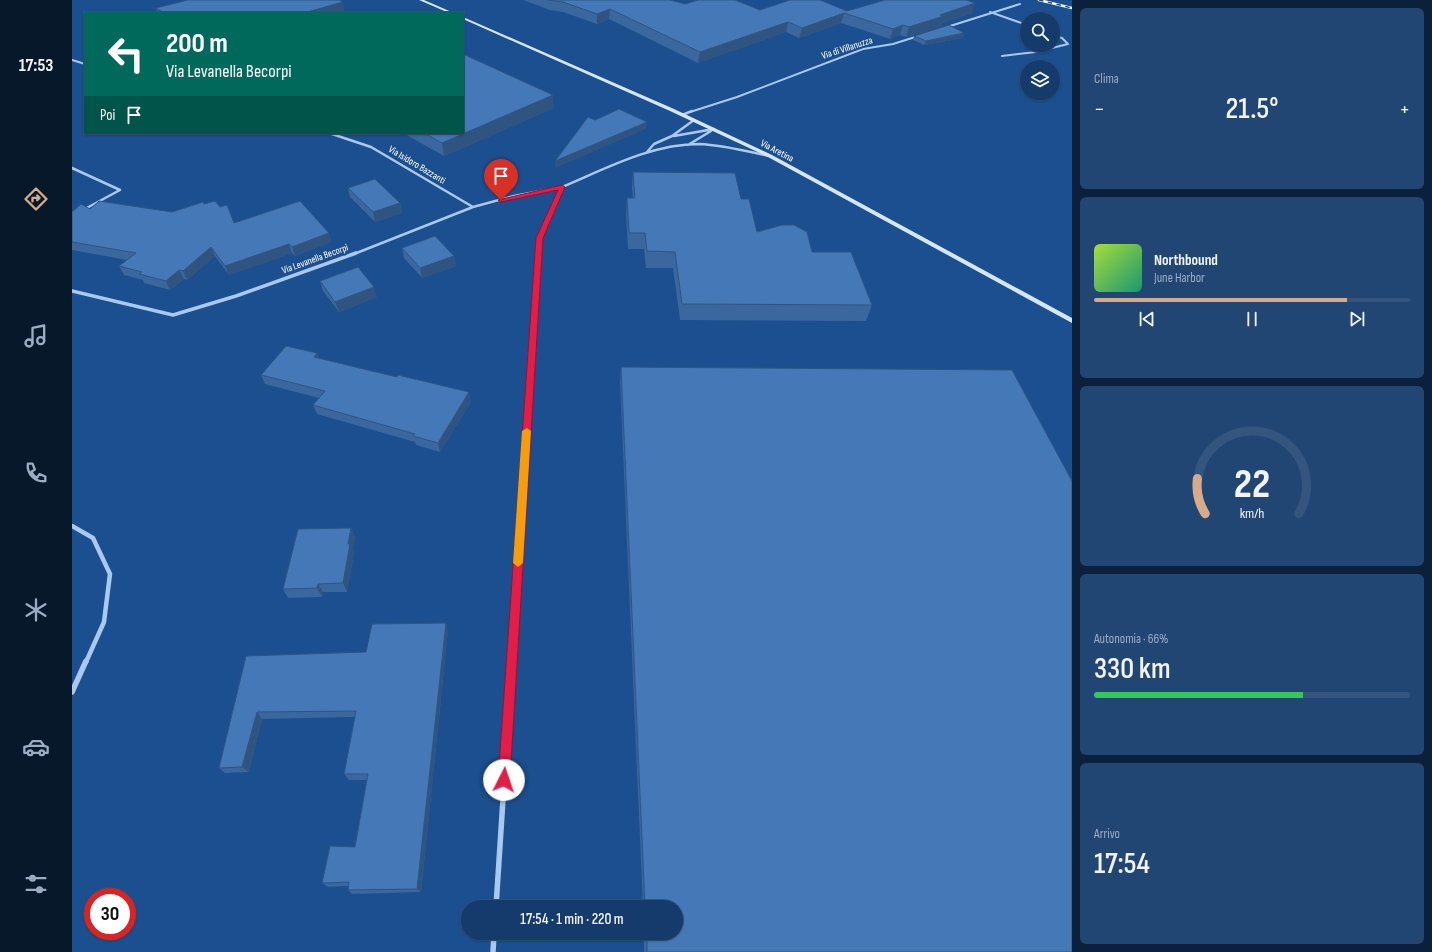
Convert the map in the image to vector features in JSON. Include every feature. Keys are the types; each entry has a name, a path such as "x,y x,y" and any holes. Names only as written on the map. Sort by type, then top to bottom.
{"street":[{"path":"421,0 450,12"},
{"name":"Via di Villanuzza","path":"682,115 702,107 737,97 863,49 892,44 990,12 1020,4"},
{"path":"990,12 1020,23"},
{"name":"Via Aretina","path":"464,18 694,120 770,156 1072,321"},
{"path":"1060,39 1068,44 1060,46"},
{"path":"1002,56 1032,52"},
{"path":"72,60 84,64"},
{"path":"646,153 654,144 672,136 694,120"},
{"path":"672,136 714,129"},
{"path":"688,145 714,129"},
{"name":"Via Isidoro Bazzanti","path":"332,134 371,147 473,207"},
{"path":"646,153 688,145 715,146 770,156"},
{"name":"Via Levanella Becorpi","path":"72,291 173,315 236,296 340,259 473,207 514,196 562,187 646,153"},
{"path":"72,168 120,190 79,212"},
{"path":"496,900 539,238 562,187"},
{"path":"72,526 93,538 110,574 104,622 72,692"},
{"path":"493,952 494,940"}],"building":[{"path":"188,0 339,0 343,2 308,12 162,12 156,8"},
{"path":"548,0 670,0 685,4 698,0 735,0 760,10 790,0 820,0 847,11 885,0 966,0 975,3 940,15 944,16 909,27 903,25 893,29 844,13 802,28 788,22 700,52 610,9 597,14 563,2"},
{"path":"949,25 964,33 926,41 914,36"},
{"path":"464,54 553,95 464,133"},
{"path":"619,109 647,122 555,161 588,117 595,120"},
{"path":"426,134 463,134 442,143"},
{"path":"633,172 735,173 741,199 749,199 757,232 782,225 794,225 807,232 812,252 851,252 872,305 682,304 675,252 647,251 645,233 629,233 627,198 635,198"},
{"path":"375,179 400,203 373,212 348,188"},
{"path":"99,201 172,212 203,202 204,204 215,201 220,207 227,205 234,223 300,201 329,233 292,247 289,244 225,266 211,247 183,271 179,270 166,281 139,274 142,272 119,266 136,253 72,242 72,212 81,204 90,209"},
{"path":"435,236 454,256 420,268 402,248"},
{"path":"358,267 374,287 335,302 320,281"},
{"path":"286,346 317,353 314,357 397,377 398,375 469,392 438,443 413,436 415,434 313,405 325,391 261,375"},
{"path":"621,367 1012,370 1072,481 1072,952 647,952 647,940 683,940 683,900 645,900"},
{"path":"351,528 348,544 350,544 343,583 318,584 317,588 283,589 298,529"},
{"path":"446,623 417,889 348,890 349,882 322,883 330,846 355,847 368,774 344,774 356,711 257,712 242,767 219,768 246,656 366,652 372,624"}],"railway":[{"path":"1039,0 1072,8"}],"slow traffic":[{"path":"518,563 527,431"}],"route":[{"path":"501,200 514,196 562,187 539,238 504,780"}]}
